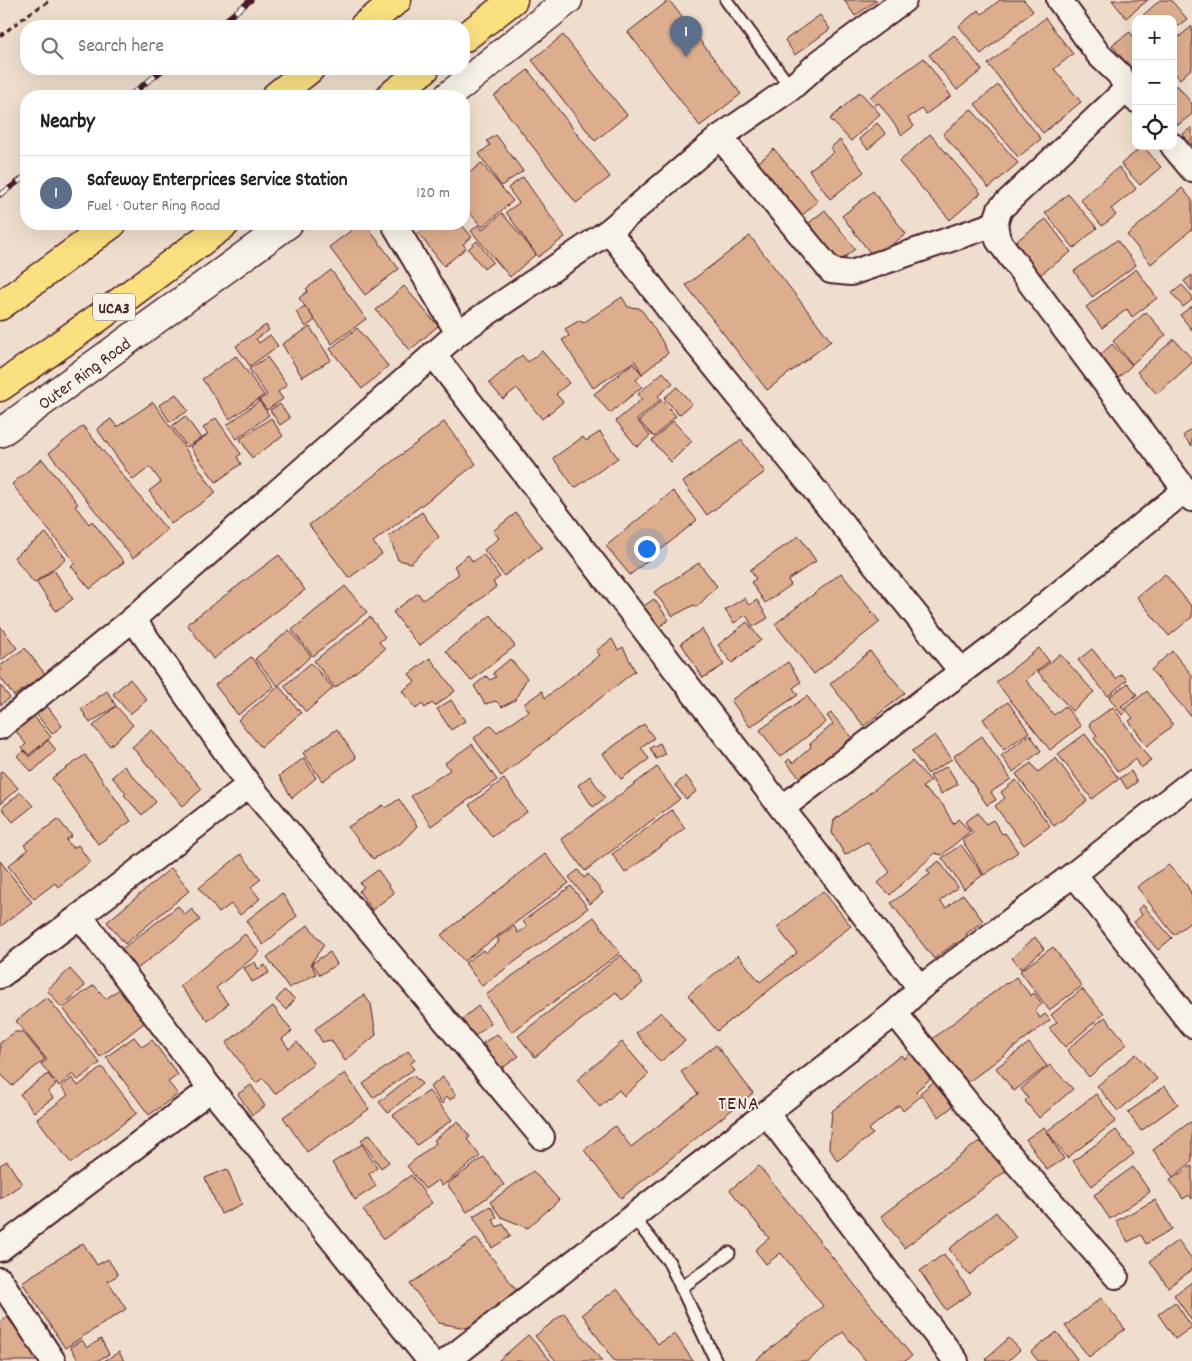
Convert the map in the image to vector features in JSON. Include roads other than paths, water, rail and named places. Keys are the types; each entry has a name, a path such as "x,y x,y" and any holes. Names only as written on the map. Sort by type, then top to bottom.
{"main road":[{"path":"372,20 397,0"},
{"path":"470,33 513,0"},
{"path":"456,90 568,0"},
{"path":"284,90 302,75"},
{"path":"398,90 417,75"},
{"path":"0,306 104,230"},
{"name":"Outer Ring Road","path":"0,386 98,318 217,230"},
{"name":"Outer Ring Road","path":"0,432 280,230"}],"street":[{"path":"0,727 133,619 458,333 609,231 720,137 791,88 820,62 904,0"},
{"path":"782,808 962,672 1188,494 998,240 995,224 1000,209 1131,95 1119,74 1099,55 1059,0"},
{"path":"720,137 831,271 851,273 995,224"},
{"path":"1176,150 1192,169"},
{"path":"398,230 458,333"},
{"path":"609,231 674,316 962,672"},
{"path":"433,354 920,988"},
{"path":"133,619 250,785 542,1137"},
{"path":"447,1361 895,1013 920,988 1074,874 1192,782"},
{"path":"0,976 250,785"},
{"path":"1074,874 1192,1025"},
{"path":"80,916 211,1089 430,1361"},
{"path":"895,1013 1000,1144 1116,1276"},
{"path":"0,1249 211,1089"},
{"path":"766,1112 956,1361"},
{"path":"0,1280 53,1361"}],"lane":[{"path":"726,0 791,88"},
{"path":"632,1216 669,1262 716,1361"},
{"path":"682,1288 729,1252"}],"railway":[{"path":"226,20 251,0"},
{"path":"137,90 156,75"},
{"path":"0,195 20,180"}],"place":[{"name":"Safeway Enterprices Service Station","path":"686,57"}],"district":[{"name":"TENA","path":"739,1102"}]}
